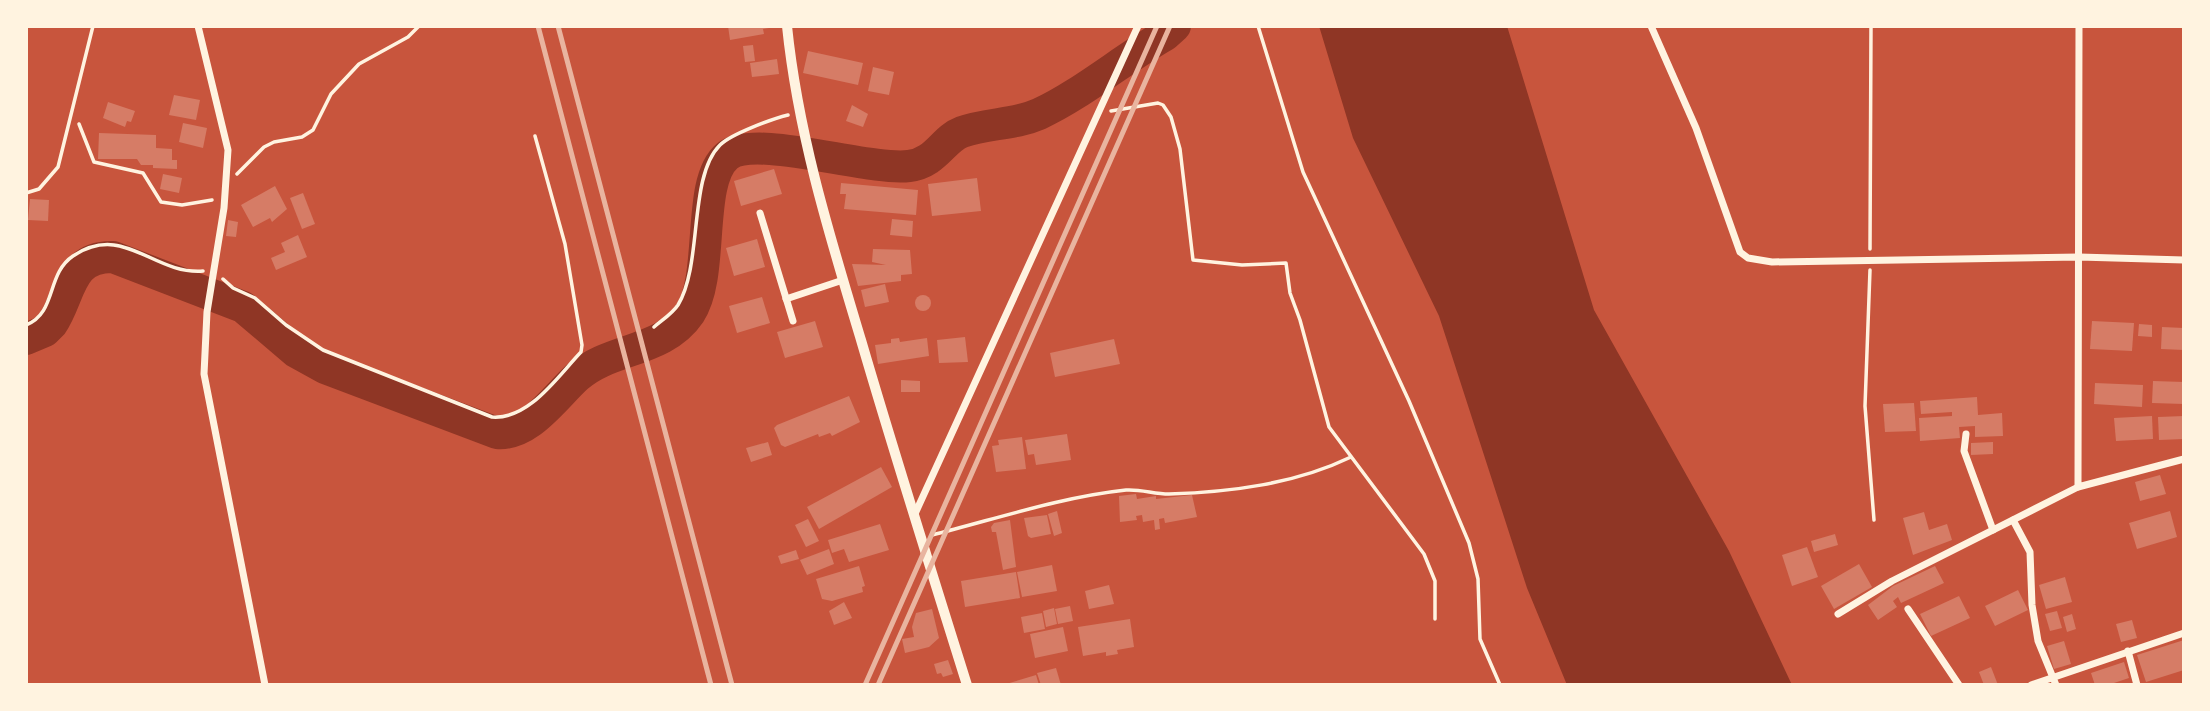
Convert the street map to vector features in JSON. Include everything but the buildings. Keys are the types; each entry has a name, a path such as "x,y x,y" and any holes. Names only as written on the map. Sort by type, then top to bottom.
{"main road":[{"path":"787,26 807,155 920,538 967,685"}],"street":[{"path":"198,26 228,149 225,200 207,312 204,374 265,685"},
{"path":"914,517 1039,249 1099,108 1138,26"},
{"path":"1651,26 1696,128 1740,252 1748,258 1772,262 2079,257 2184,260"},
{"path":"2078,487 2079,26"},
{"path":"760,213 793,321"},
{"path":"786,299 843,280"},
{"path":"1966,434 1964,451 1993,530"},
{"path":"1839,614 1892,581 2078,487 2184,459"},
{"path":"2013,520 2030,552 2032,605 2038,641 2054,681"},
{"path":"1908,609 1959,685"},
{"path":"2031,685 2054,681 2128,651 2184,633"},
{"path":"2128,651 2137,685"}],"lane":[{"path":"26,193 38,189 58,167 93,26"}],"path":[{"path":"226,180 240,172 264,147 274,142 302,137 313,130 331,94 359,64 408,37 419,26"},
{"path":"1258,26 1303,172 1409,401 1469,543 1478,579 1480,639 1500,685"},
{"path":"1099,108 1126,110 1158,103 1166,107 1180,149 1193,260 1236,265 1286,263 1289,288 1326,417 1333,433 1424,554 1435,581 1435,618"},
{"path":"654,327 677,307 681,298 693,251 705,176 714,153 727,139 799,113"},
{"path":"72,115 78,121 94,162 143,173 160,202 181,205 225,200"},
{"path":"26,325 45,313 59,268 91,247 116,244 183,269 219,272 227,284 255,298 286,325 323,349 484,414 502,417 514,414 543,392 582,348 565,244 535,136"},
{"path":"920,538 1094,495 1132,490 1167,494 1252,487 1310,474 1352,456"}],"shaded area":[{"path":"1319,26 1507,26 1594,310 1729,551 1792,685 1567,685 1527,588 1439,316 1353,138"}],"waterway":[{"path":"26,339 45,331 52,324 79,270 98,258 113,257 243,307 296,352 325,368 497,433 509,432 541,414 590,367 666,336 690,313 702,276 712,186 718,169 727,156 741,150 785,150 890,166 918,164 933,156 955,135 962,132 1030,118 1055,106 1175,26"}],"railway":[{"path":"538,26 711,685"},
{"path":"558,26 732,685"},
{"path":"865,685 1157,26"},
{"path":"878,685 1170,26"}]}
